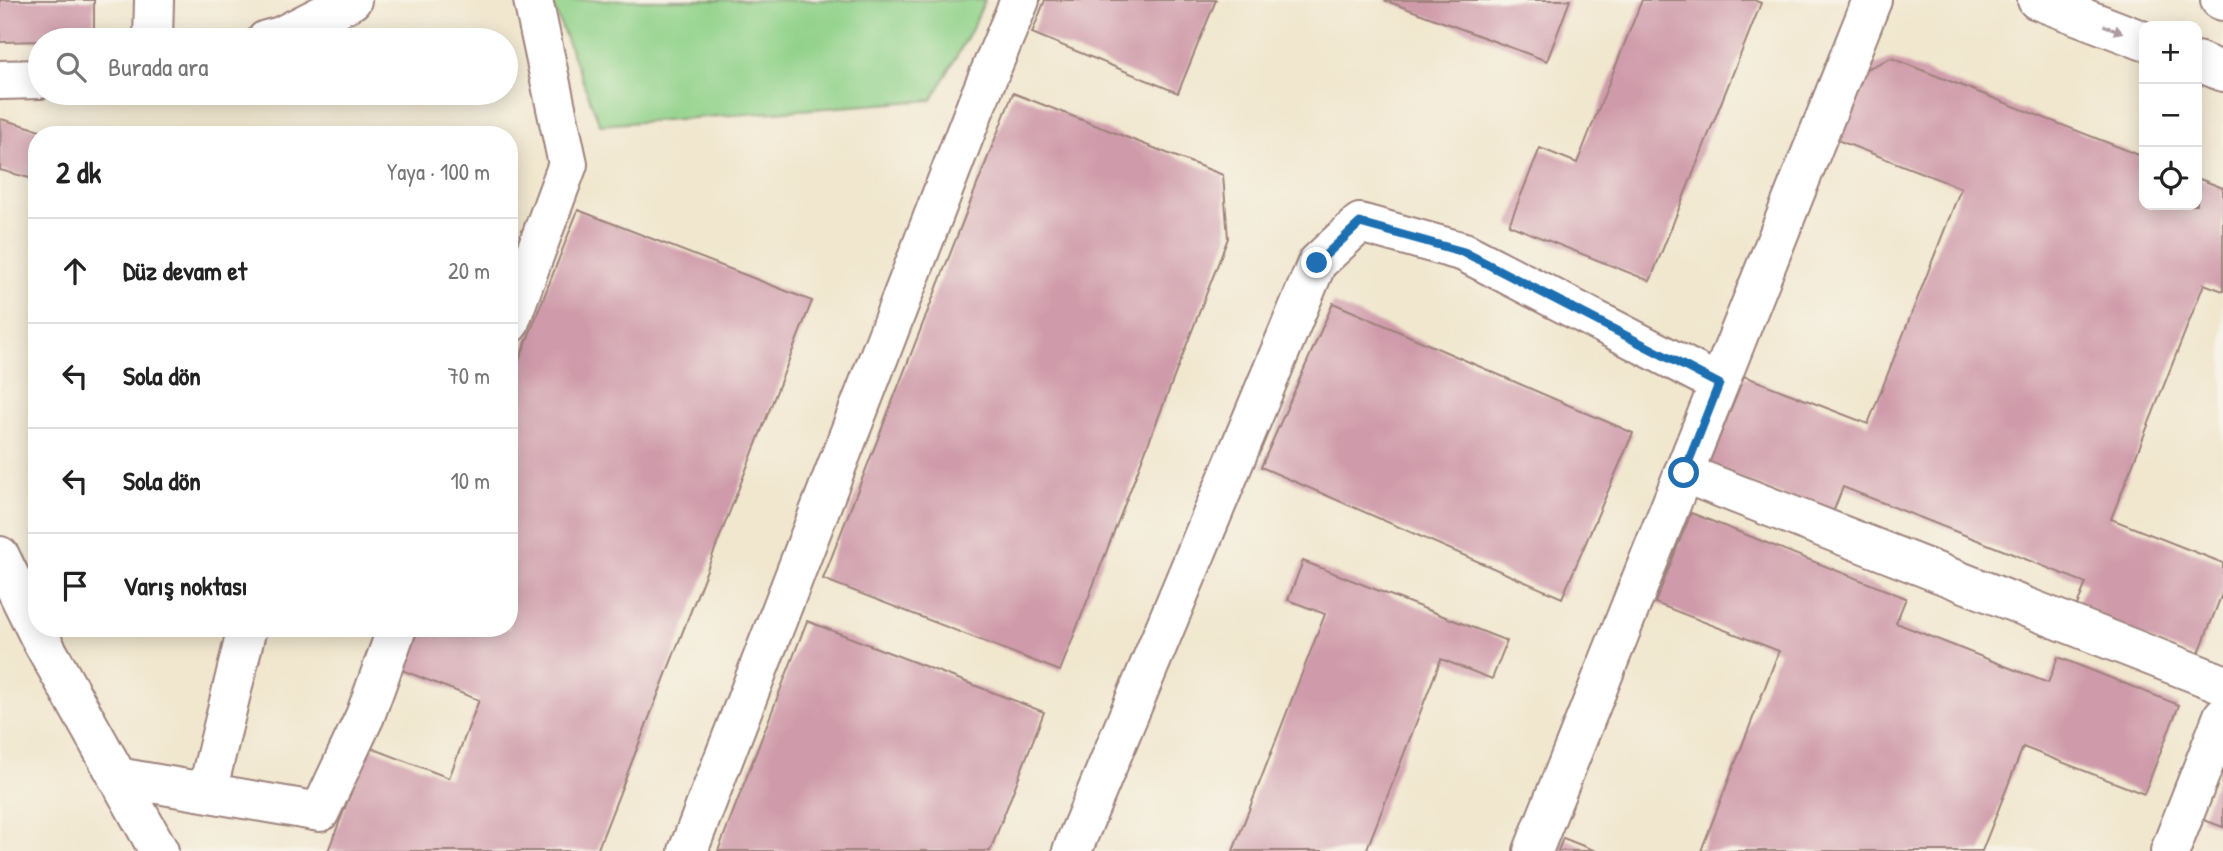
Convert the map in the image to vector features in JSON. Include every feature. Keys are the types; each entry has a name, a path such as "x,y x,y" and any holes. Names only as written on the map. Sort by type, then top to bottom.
{"street":[{"path":"153,28 154,0"},
{"path":"297,28 352,0"},
{"path":"518,300 568,164 533,0"},
{"path":"688,851 977,103 1020,0"},
{"path":"1533,851 1872,0"},
{"path":"2037,0 2139,39"},
{"path":"2202,63 2223,72"},
{"path":"0,80 28,79"},
{"path":"1072,851 1317,263 1360,223 1464,252 1719,384"},
{"path":"1684,473 2223,684"},
{"path":"0,556 28,613"},
{"path":"40,637 159,851"},
{"path":"207,792 245,637"},
{"path":"117,776 320,812 365,716 394,637"},
{"path":"2170,851 2223,716"}],"green space":[{"path":"551,0 985,0 932,100 600,125"}],"building":[{"path":"0,0 94,0 94,28 28,28 28,41 0,42"},
{"path":"1045,0 1216,0 1178,93 1032,33"},
{"path":"1384,0 1570,0 1547,61"},
{"path":"1642,0 1754,0 1761,3 1650,281 1509,225 1540,148 1577,163"},
{"path":"1891,58 2139,155 2139,210 2202,210 2202,180 2223,188 2223,291 2204,284 2111,519 2223,563 2223,591 2197,658 2075,610 2086,583 1843,487 1832,515 1708,466 1744,376 1868,424 1961,188 1837,140 1864,70"},
{"path":"1013,93 1223,175 1228,238 1060,671 823,579"},
{"path":"1,119 28,127 28,178 0,170"},
{"path":"578,210 812,301 597,851 328,851 369,747 449,778 479,700 399,669 411,637 518,637 518,363"},
{"path":"1333,303 1633,433 1562,598 1261,467"},
{"path":"1691,513 1906,598 1896,623 2048,683 2058,657 2179,705 2144,794 2023,747 1982,851 1701,851 1779,651 1655,603"},
{"path":"1303,561 1507,641 1492,679 1441,659 1366,851 1233,851 1325,614 1288,600"},
{"path":"807,621 1044,712 990,851 718,851"},
{"path":"2223,763 2223,827 2201,819"},
{"path":"1563,838 1596,851 1558,851"}],"route":[{"path":"1317,263 1360,223 1464,252 1719,384 1684,473"}]}
